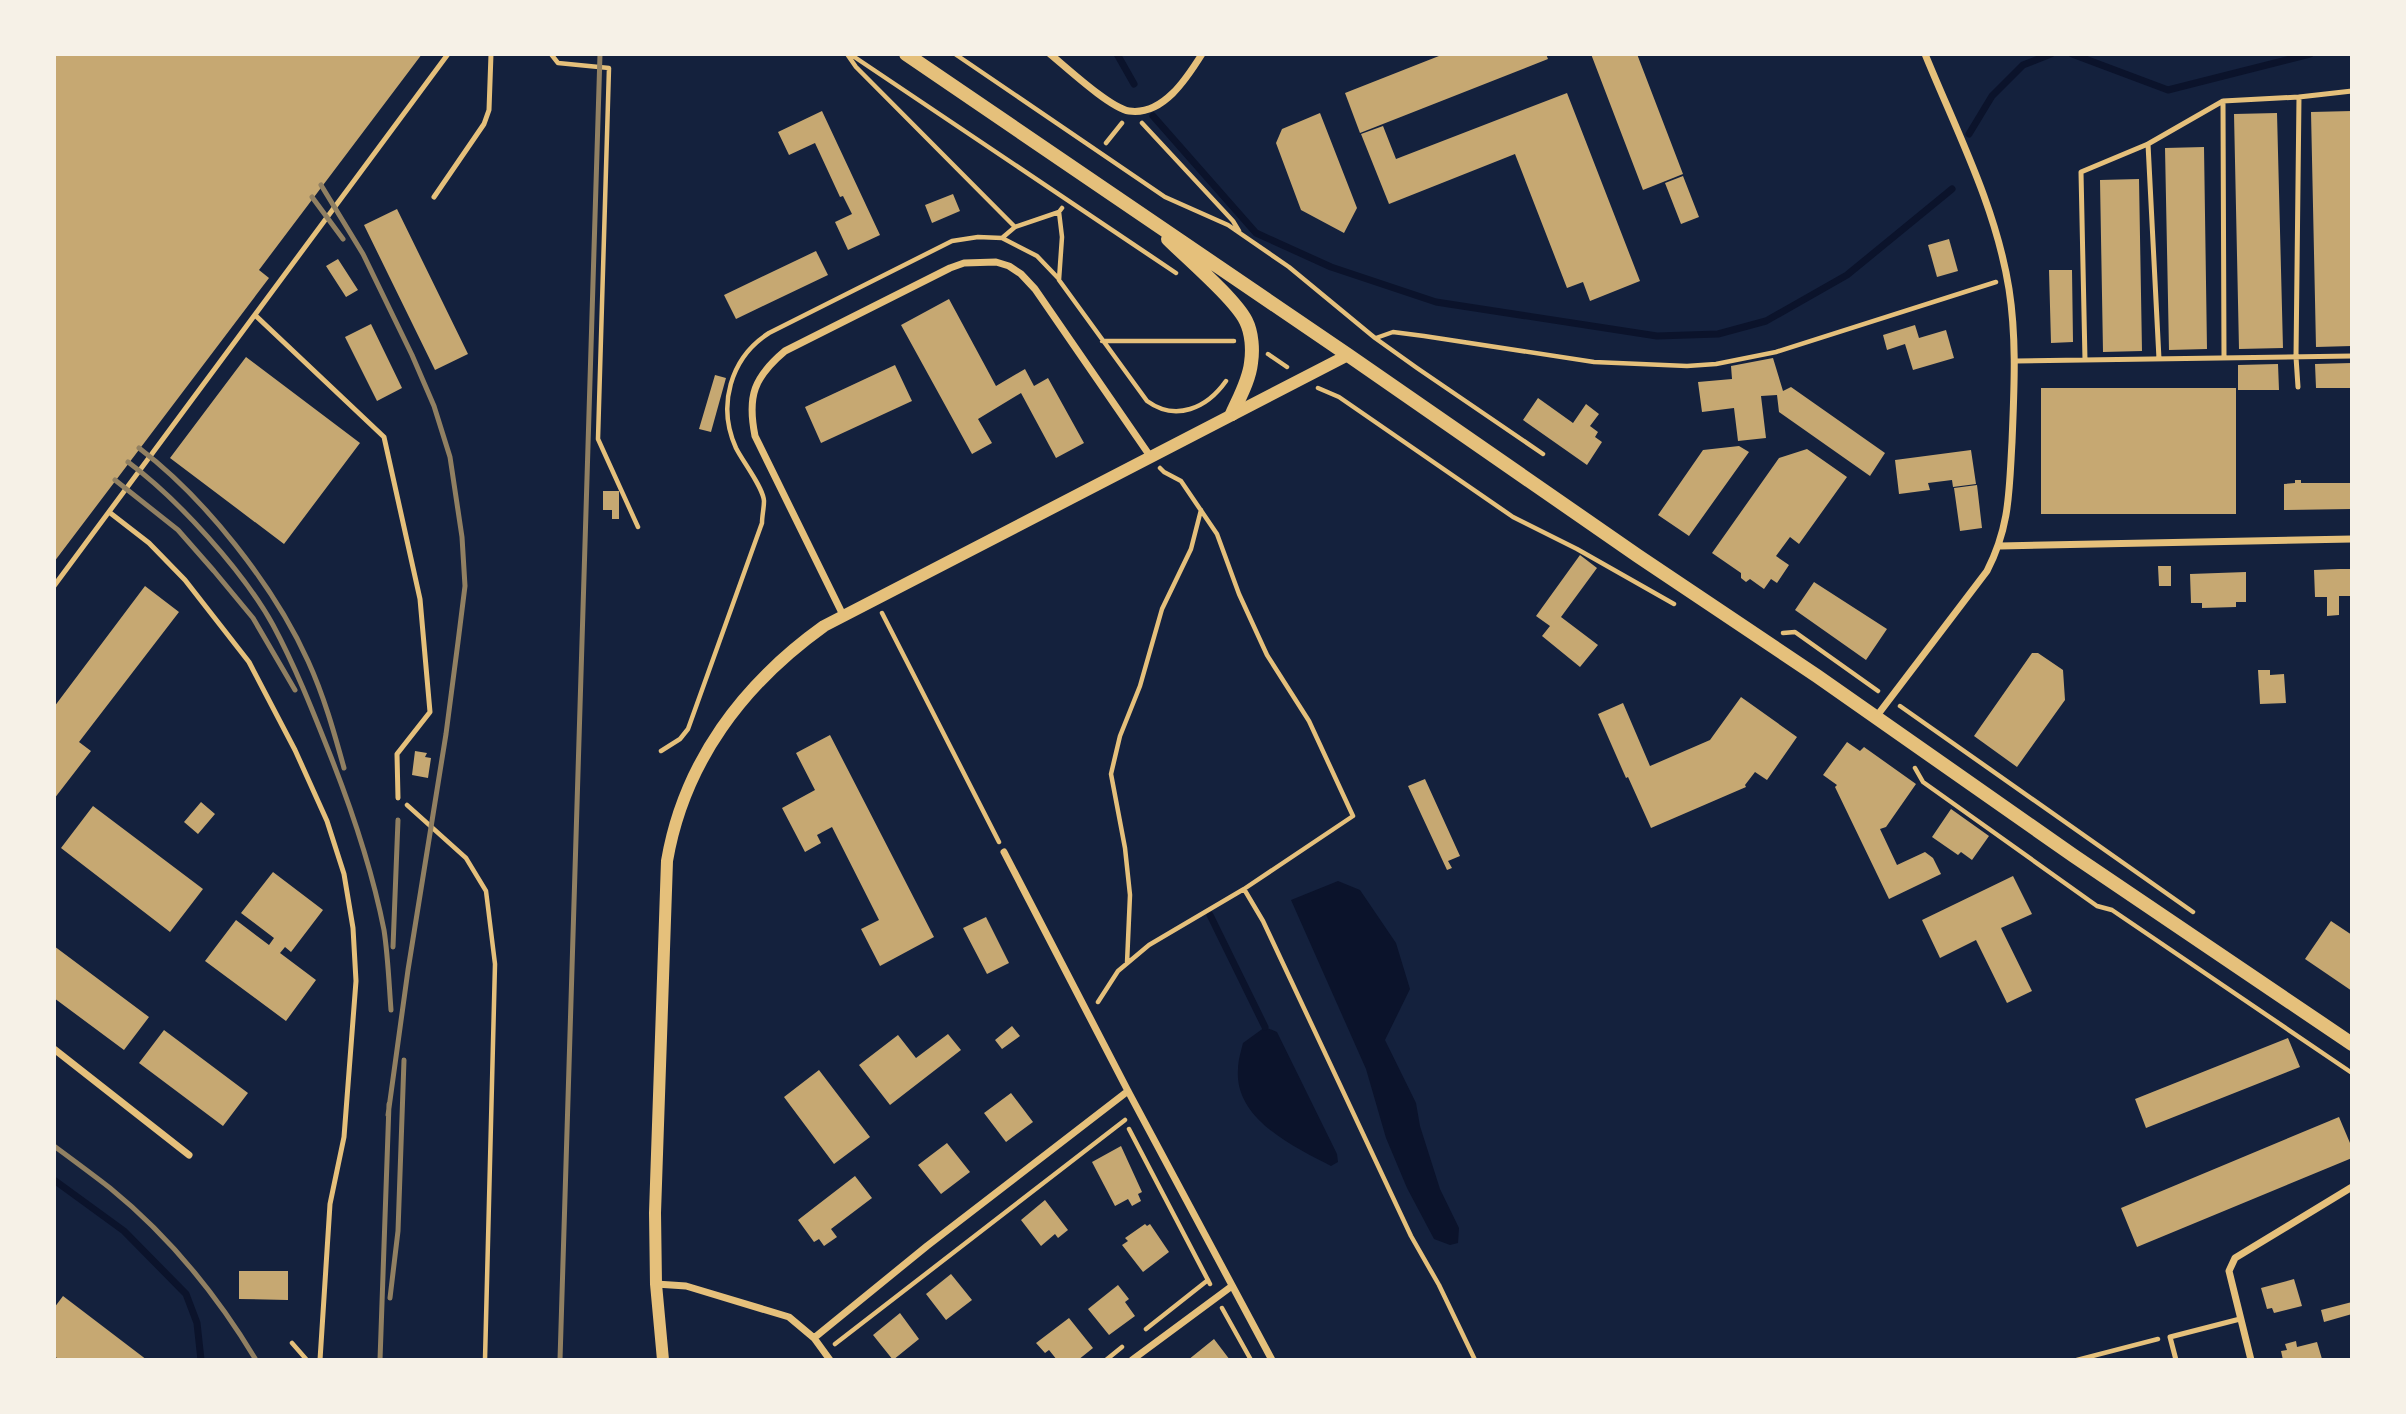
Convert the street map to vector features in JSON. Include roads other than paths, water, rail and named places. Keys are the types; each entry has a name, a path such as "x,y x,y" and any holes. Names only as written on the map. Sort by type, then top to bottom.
{"main road":[{"path":"906,54 2352,1044"},
{"path":"1142,214 1245,318 1252,346 1252,362 1232,414"}],"street":[{"path":"1050,54 1114,104 1131,111 1156,104 1172,94 1185,82 1202,54"},
{"path":"1875,717 1987,571 2000,546 2009,505 2016,361 2009,289 1992,218 1924,54"},
{"path":"843,615 755,436 752,401 755,387 768,366 785,351 950,268 973,262 996,262 1009,266 1035,289 1150,456"},
{"path":"663,1360 656,1283 654,1213 667,861 677,819 702,757 731,712 761,677 803,641 843,615 1348,355"},
{"path":"2000,546 2352,539"},
{"path":"1004,852 1088,1016 1272,1360"},
{"path":"54,1049 189,1155"},
{"path":"814,1338 927,1246 1128,1091"},
{"path":"2251,1360 2229,1271 2235,1258 2352,1187"},
{"path":"656,1283 686,1286 789,1317 814,1338 830,1360"},
{"path":"1132,1360 1232,1286"}],"lane":[{"path":"54,586 448,54"},
{"path":"434,197 484,124 489,110 491,54"},
{"path":"2085,360 2081,172 2148,144 2223,101 2352,91"},
{"path":"2298,387 2296,357 2299,97"},
{"path":"2223,101 2224,358"},
{"path":"2148,144 2159,359"},
{"path":"255,315 384,437 420,599 430,712 397,754 398,798"},
{"path":"2016,361 2352,356"},
{"path":"109,512 149,543 185,580 249,662 295,750 327,821 344,874 353,928 356,981 344,1137 330,1204 320,1360"},
{"path":"2176,1360 2170,1337 2240,1319"}],"water":[{"path":"1338,881 1360,890 1396,943 1410,989 1385,1040 1416,1103 1420,1126 1440,1189 1459,1228 1458,1243 1450,1245 1434,1239 1407,1188 1386,1138 1366,1069 1291,900"},
{"path":"1265,1027 1277,1032 1337,1154 1338,1162 1331,1166 1300,1150 1269,1129 1246,1103 1239,1087 1238,1066 1241,1049 1243,1043"}],"waterway":[{"path":"1117,54 1134,84"},
{"path":"1969,134 1992,96 2023,65 2051,54"},
{"path":"2072,54 2168,90 2310,54"},
{"path":"1153,116 1256,233 1331,267 1436,302 1657,336 1718,334 1766,321 1847,275 1952,189"},
{"path":"1210,915 1265,1027"},
{"path":"54,1180 124,1231 186,1294 197,1323 201,1360"}],"railway":[{"path":"560,1360 600,54"},
{"path":"321,185 363,254 434,406 450,457 462,537 465,586 458,642 388,1115"},
{"path":"312,197 343,239"},
{"path":"139,448 164,468 213,518 236,545 277,603 314,674 344,768"},
{"path":"128,462 168,495 227,559 260,604 289,656 337,774 367,862 384,930 391,1010"},
{"path":"115,480 178,530 214,571 253,618 295,690"},
{"path":"393,947 398,820"},
{"path":"390,1298 398,1231 404,1060"},
{"path":"380,1360 389,1104"},
{"path":"54,1146 110,1188 172,1246 225,1312 256,1360"}]}
